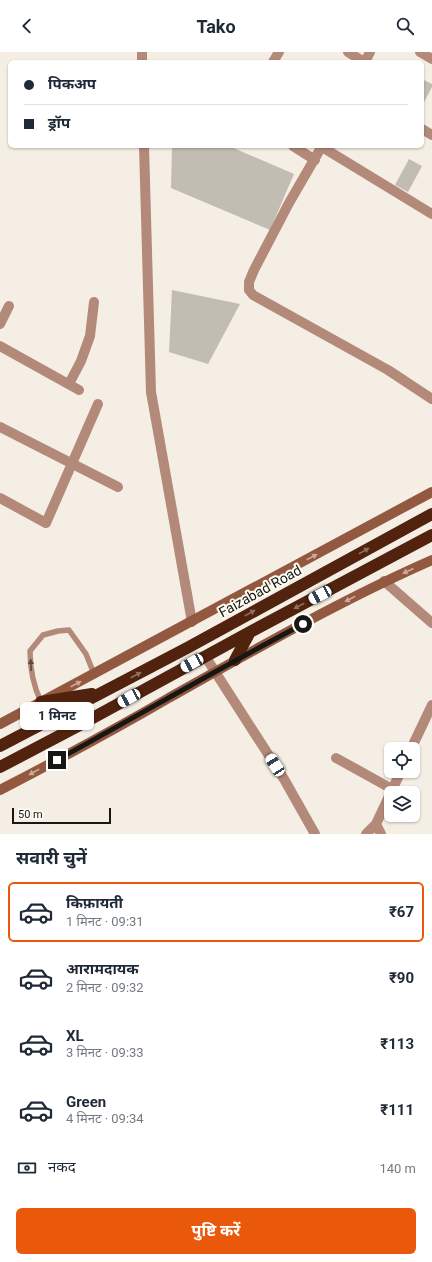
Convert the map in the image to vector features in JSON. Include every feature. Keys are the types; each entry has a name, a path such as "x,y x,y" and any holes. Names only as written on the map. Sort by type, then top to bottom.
{"highway":[{"name":"Faizabad Road","path":"0,746 432,514"},
{"path":"0,767 432,535"},
{"path":"235,660 250,632"},
{"path":"41,702 101,693"}],"street":[{"path":"348,52 361,60"},
{"path":"420,52 432,59"},
{"path":"144,148 151,392 192,622"},
{"path":"296,148 314,160"},
{"path":"321,148 289,203 254,270 249,282 249,290 253,295 388,370 432,399"},
{"path":"324,148 432,214"},
{"path":"69,384 81,361 90,336 94,302"},
{"path":"0,324 9,306"},
{"path":"0,346 79,390"},
{"path":"0,498 46,523 98,404"},
{"path":"0,427 118,487"},
{"path":"0,724 432,492"},
{"path":"0,790 160,703 235,660 384,581 432,560"},
{"path":"384,581 432,623"},
{"path":"205,656 284,779 315,834"},
{"path":"414,742 432,705"},
{"path":"336,758 387,786"},
{"path":"366,834 376,824 384,806"},
{"path":"376,824 381,834"}],"lane":[{"path":"41,702 31,674 30,651 43,635 69,630 86,654 94,674"}],"building":[{"path":"424,80 432,84 432,87 424,102"},
{"path":"172,148 234,148 294,174 270,230 171,188"},
{"path":"409,159 422,166 408,192 395,185"},
{"path":"172,290 240,304 208,364 169,352"}],"route":[{"path":"57,760 167,700 235,660 303,624"}]}
